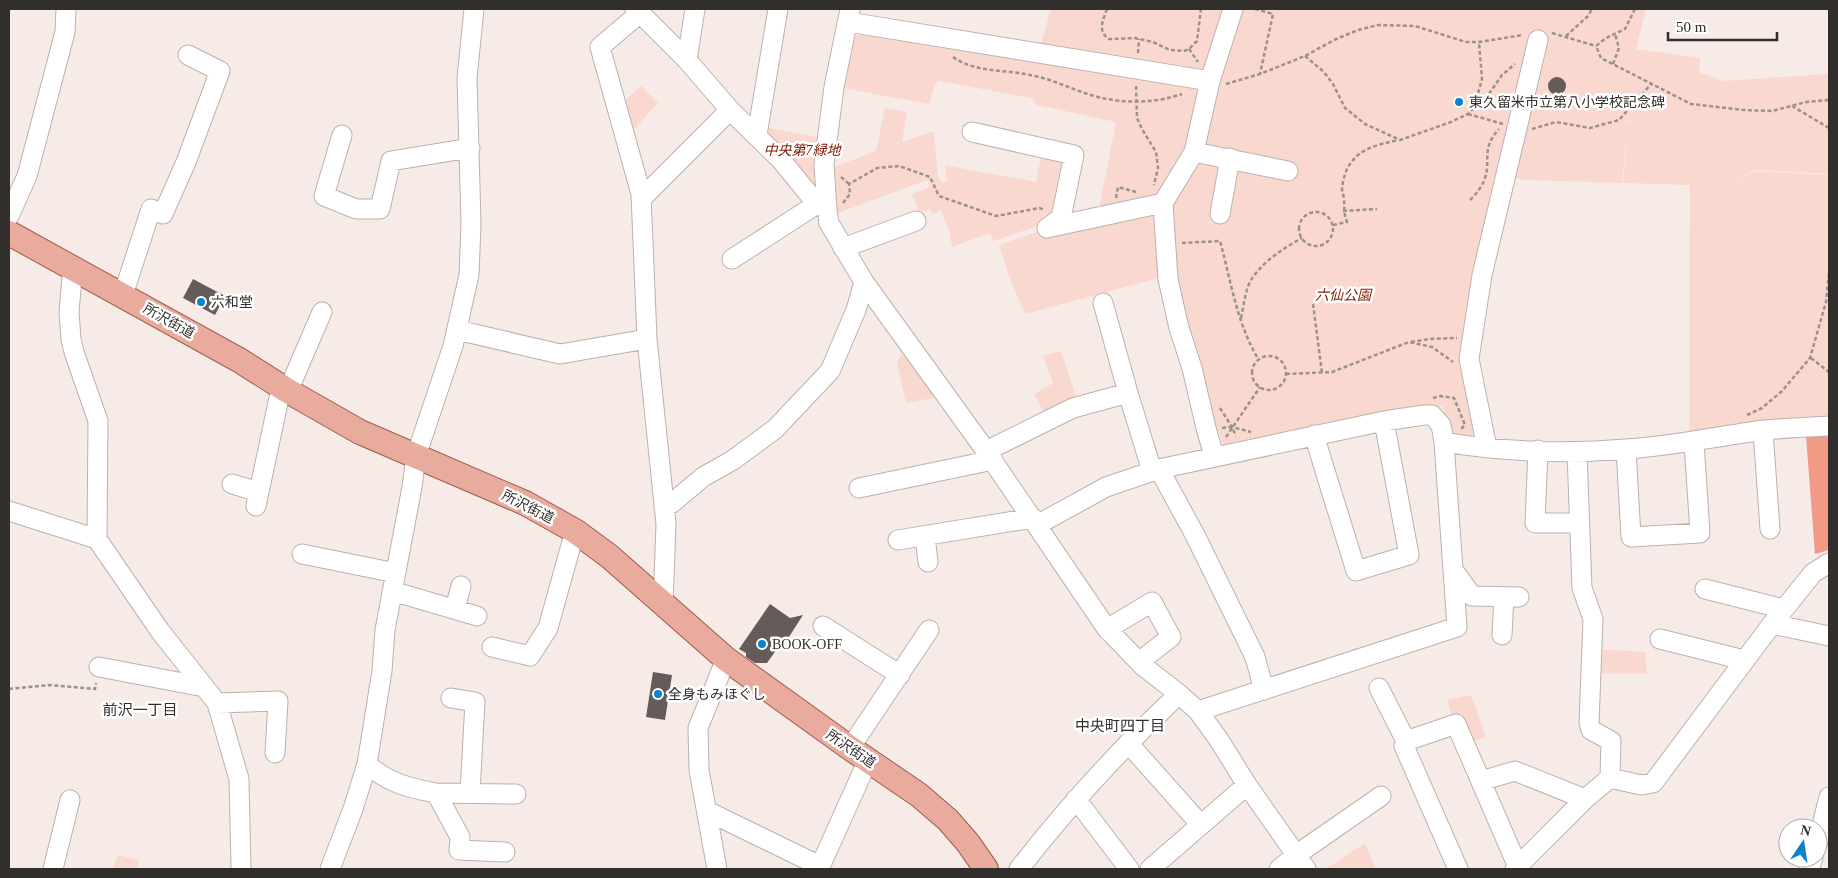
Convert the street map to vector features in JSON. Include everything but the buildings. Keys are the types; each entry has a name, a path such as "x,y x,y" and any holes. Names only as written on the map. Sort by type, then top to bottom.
{"main road":[{"name":"所沢街道","path":"9,232 239,360 288,391 360,432 524,503 575,531 609,556 726,659 919,795 948,820 968,843 986,869"}],"street":[{"path":"9,216 27,176 64,32 66,9"},
{"path":"330,869 353,809 367,764 382,671 385,630 416,456 450,354 469,275 471,224 467,78 474,9"},
{"path":"687,60 694,9"},
{"path":"757,135 778,9"},
{"path":"972,132 1074,155 1061,218 1047,228 1158,196 1194,152 1209,84 1233,9"},
{"path":"663,604 666,524 647,339 641,199 600,47 637,11 687,60 730,110 781,160 822,207 829,223 864,282 990,455 1107,629 1139,662 1198,711 1301,862"},
{"path":"822,207 824,165 834,87 849,15 939,37 1138,69 1209,84"},
{"path":"1487,448 1469,359 1482,275 1511,126 1539,35"},
{"path":"123,295 151,209 163,214 186,162 220,71 188,55"},
{"path":"641,199 730,110"},
{"path":"342,135 324,196 356,209 380,209 391,162 470,148"},
{"path":"1194,152 1288,171"},
{"path":"1220,214 1230,158"},
{"path":"1158,196 1168,279 1214,456"},
{"path":"732,259 822,207"},
{"path":"843,248 916,220"},
{"path":"73,266 69,312 71,339 98,421 96,539 160,631 217,703 239,779 241,869"},
{"path":"664,507 672,503 703,477 733,460 775,429 830,370 856,310 864,282"},
{"path":"1103,303 1128,393 1156,470 1195,535 1255,657 1264,690"},
{"path":"232,484 258,499 280,398 288,391 322,312"},
{"path":"457,330 560,354 647,339"},
{"path":"859,488 895,489 990,455 1073,408 1128,393"},
{"path":"898,540 1035,521 1106,486 1156,470 1214,456 1384,421 1424,414 1432,415 1441,425 1444,442 1457,627 1198,711"},
{"path":"1314,435 1356,571 1409,555 1384,421"},
{"path":"1444,442 1487,448 1576,452 1626,449 1694,442 1763,431 1829,426"},
{"path":"1763,431 1770,530"},
{"path":"1626,449 1631,537 1700,533 1694,442"},
{"path":"1538,450 1535,523 1579,523"},
{"path":"1406,742 1456,724 1516,868 1585,799 1610,778 1611,741 1591,730 1589,723 1593,619 1582,588 1576,452"},
{"path":"9,511 96,539"},
{"path":"492,648 530,656 548,628 575,531"},
{"path":"925,536 928,562"},
{"path":"302,554 394,582 455,609 477,616"},
{"path":"1610,778 1641,785 1653,783 1772,624 1813,573 1829,563"},
{"path":"1454,571 1472,596 1512,597 1502,635"},
{"path":"455,609 461,586"},
{"path":"1704,589 1784,609"},
{"path":"1107,629 1152,602 1171,637 1139,662"},
{"path":"1772,624 1829,636"},
{"path":"823,626 900,675"},
{"path":"707,811 819,867 859,754 900,675 929,630"},
{"path":"1660,639 1744,660"},
{"path":"717,869 699,770 698,728 726,659"},
{"path":"99,668 204,687"},
{"path":"1379,688 1406,742 1404,746 1458,869"},
{"path":"1020,869 1076,799 1128,743 1179,694"},
{"path":"451,698 475,702 470,793"},
{"path":"217,703 278,701 275,753"},
{"path":"1128,743 1201,825"},
{"path":"367,764 379,775 408,788 436,793 516,794"},
{"path":"1481,781 1515,771 1585,799"},
{"path":"1150,869 1247,785"},
{"path":"436,793 460,837 459,850 505,852"},
{"path":"1279,869 1301,862 1381,796"},
{"path":"1824,818 1829,797"},
{"path":"1076,799 1129,869"},
{"path":"53,869 70,800"}],"path":[{"path":"1107,9 1101,28 1102,33 1109,39 1139,38 1177,51 1189,49 1197,41 1201,9"},
{"path":"1255,9 1274,14 1260,74"},
{"path":"1566,36 1588,16 1592,9"},
{"path":"1596,46 1606,38 1625,29 1635,9"},
{"path":"939,37 938,45 966,64 999,72 1029,75 1058,82 1091,95 1136,102 1166,98 1209,84 1219,86 1260,74 1305,56 1334,40 1358,30 1378,25 1415,26 1459,40 1479,42 1539,35 1566,36 1596,46 1601,58 1691,104 1743,110 1772,111 1806,102 1829,100"},
{"path":"1613,64 1618,48 1615,34"},
{"path":"1474,108 1482,79 1479,42"},
{"path":"1305,56 1324,72 1333,84 1345,108 1365,124 1400,140"},
{"path":"1333,225 1347,222 1342,190 1344,175 1352,160 1362,150 1432,130 1468,114 1484,101 1502,75 1520,59"},
{"path":"1138,69 1136,102 1139,124 1156,152 1158,196"},
{"path":"1468,114 1533,130 1556,122 1590,128 1619,120 1652,83"},
{"path":"1792,106 1829,128"},
{"path":"1470,200 1479,191 1484,180 1486,153 1493,135 1511,126"},
{"path":"822,207 846,202 850,194 849,184 877,168 899,166 930,178 939,196 996,216 1040,208 1061,218"},
{"path":"1344,211 1377,209"},
{"path":"1316,211 1327,215 1333,225 1331,238 1323,244 1314,246 1305,242 1302,238 1300,232 1301,221 1310,213 1316,211"},
{"path":"1240,319 1245,297 1253,277 1279,252 1302,238"},
{"path":"1181,250 1182,242 1220,241 1240,319 1251,347 1259,360"},
{"path":"1745,415 1762,408 1782,391 1810,358 1826,302 1829,274"},
{"path":"1313,304 1322,373"},
{"path":"1286,374 1332,372 1409,342 1429,339 1472,338"},
{"path":"1409,342 1432,347 1460,367"},
{"path":"1266,356 1276,358 1284,365 1286,374 1284,381 1276,388 1270,389 1260,387 1253,379 1252,374 1254,364 1266,356"},
{"path":"1810,358 1829,372"},
{"path":"1214,456 1260,387"},
{"path":"1454,398 1458,392"},
{"path":"1218,406 1232,427 1259,434"},
{"path":"9,689 50,686 95,689 99,668"}],"green space":[{"path":"1051,9 1225,9 1206,68 1198,73 1040,47"},
{"name":"六仙公園","path":"1240,9 1646,9 1636,49 1700,58 1699,72 1723,81 1829,74 1829,174 1756,170 1725,184 1756,171 1829,175 1829,423 1689,435 1690,185 1623,183 1628,121 1640,122 1628,120 1622,183 1525,180 1511,177 1469,321 1477,431 1469,438 1457,437 1447,425 1442,406 1224,446 1196,375 1173,279 1168,204 1192,165 1201,161 1220,165 1214,221 1200,226 1227,219 1234,170 1240,168 1295,177 1296,165 1205,147 1202,143"},
{"path":"862,32 927,43 927,50 928,41 1197,86 1201,93 1189,148 1156,197 1099,208 1116,122 1037,105 1032,98 939,81 935,84 929,104 842,88 855,37"},
{"path":"641,86 658,103 629,135 621,104"},
{"path":"885,108 907,112 902,142 934,131 938,177 942,183 947,181 945,165 1036,182 1041,156 1062,160 1066,164 1056,212 1044,224 993,241 990,233 952,247 949,230 941,210 933,214 930,209 919,213 912,194 930,187 927,180 838,213 832,168 876,151"},
{"name":"中央第7緑地","path":"764,127 819,137 816,182 813,186 769,137"},
{"path":"1149,211 1156,216 1159,278 1025,314 1009,276 999,245 1045,229"},
{"path":"1061,351 1078,403 1046,416 1034,394 1053,383 1043,356"},
{"path":"908,354 936,392 933,398 906,403 897,363 900,356"},
{"path":"1592,649 1645,652 1647,674 1594,673"},
{"path":"1471,695 1486,737 1468,743 1454,723 1447,700"},
{"path":"1365,843 1376,869 1326,869"},
{"path":"118,855 139,860 137,869 113,869"}],"shaded area":[{"path":"1806,436 1829,436 1829,550 1815,554"}],"place":[{"name":"東久留米市立第八小学校記念碑","path":"1459,102"},
{"name":"六和堂","path":"201,302"},
{"name":"BOOK-OFF","path":"762,644"},
{"name":"全身もみほぐし","path":"658,694"}],"district":[{"name":"前沢一丁目","path":"140,710"},
{"name":"中央町四丁目","path":"1120,726"}]}
